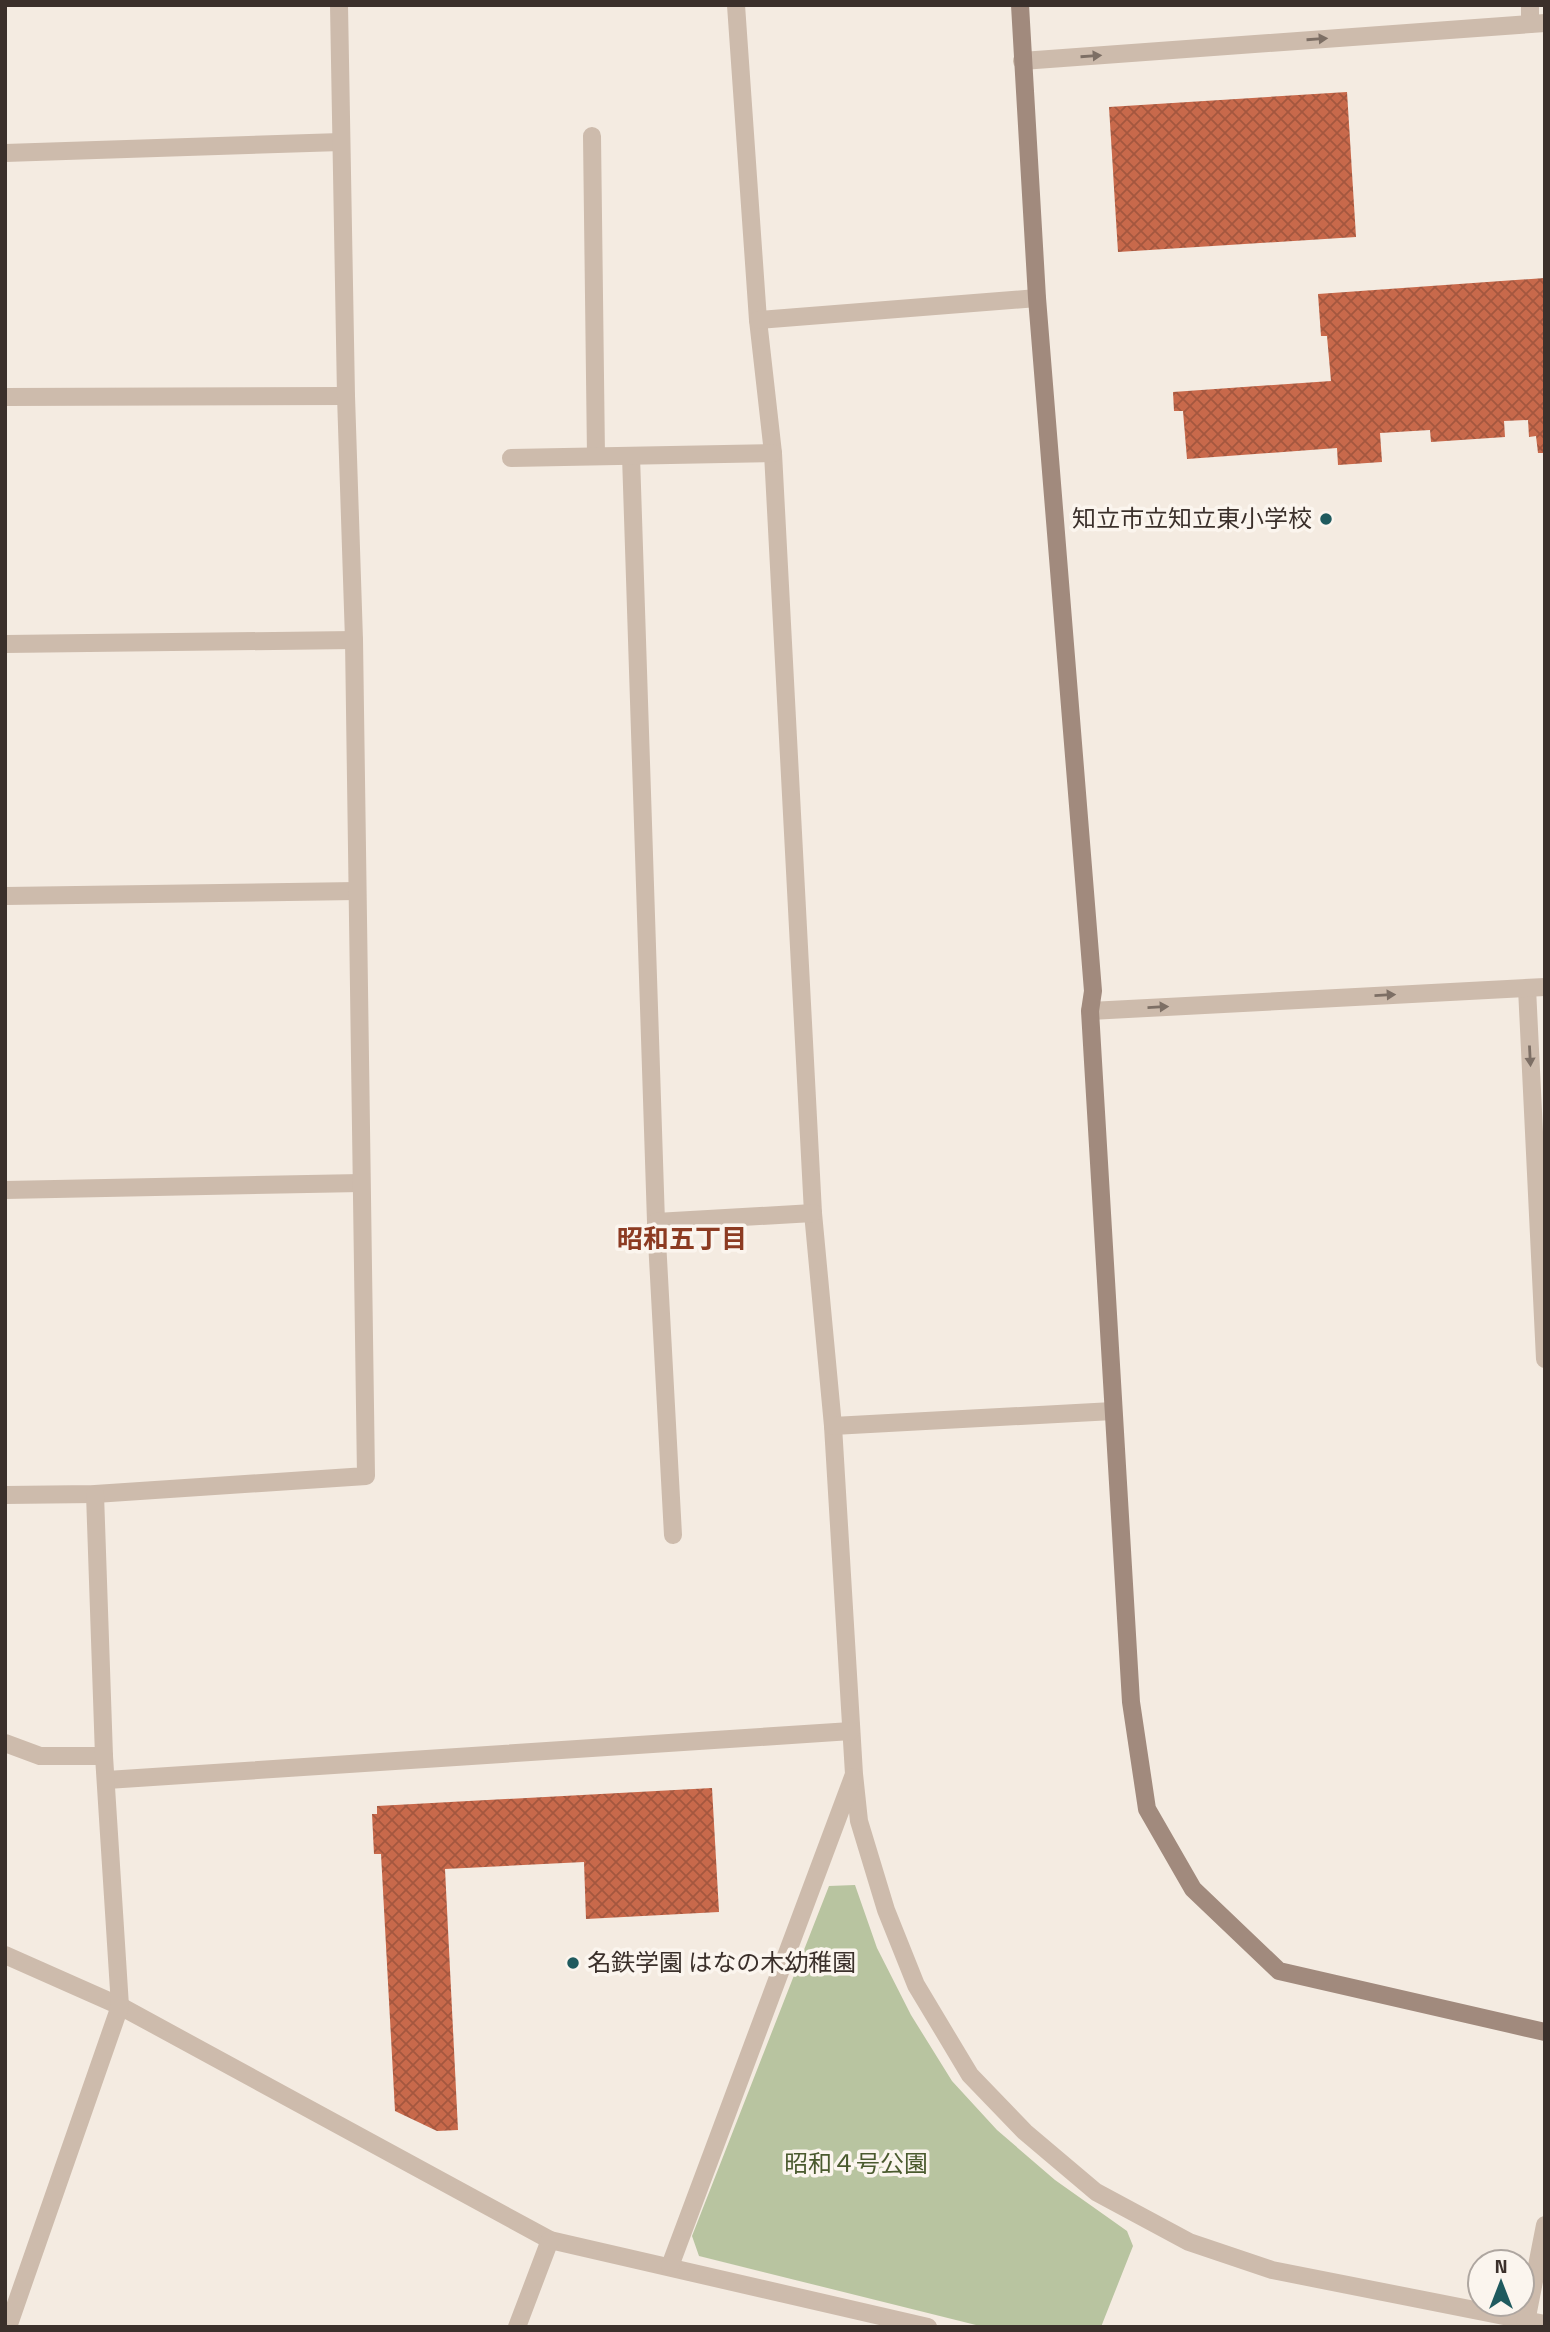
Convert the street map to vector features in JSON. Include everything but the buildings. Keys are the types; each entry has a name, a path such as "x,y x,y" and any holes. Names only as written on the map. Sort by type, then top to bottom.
{"street":[{"path":"5,1495 95,1494 366,1476 354,640 345,396 339,5"},
{"path":"736,5 758,320 773,453 813,1213 833,1426 854,1774 859,1821 886,1910 916,1986 970,2075 1025,2132 1096,2192 1189,2242 1272,2270 1526,2323 1545,2324"},
{"path":"1020,5 1037,298 1093,991 1090,1011 1132,1702 1147,1809 1193,1889 1279,1971 1545,2032"},
{"path":"1023,61 1538,24 1530,5"},
{"path":"592,136 596,456"},
{"path":"5,153 341,142"},
{"path":"758,320 1037,298"},
{"path":"5,397 345,396"},
{"path":"511,458 773,453"},
{"path":"631,456 656,1222 673,1535"},
{"path":"5,644 354,640"},
{"path":"5,896 357,891"},
{"path":"1090,1011 1536,987 1545,1359"},
{"path":"5,1190 360,1183"},
{"path":"656,1222 813,1213"},
{"path":"833,1426 1113,1411"},
{"path":"11,2324 120,2006 104,1756 95,1494"},
{"path":"107,1780 851,1731"},
{"path":"5,1743 40,1756 104,1756"},
{"path":"670,2266 854,1774"},
{"path":"5,1955 120,2006 550,2240 928,2327"},
{"path":"1526,2323 1545,2225"},
{"path":"517,2327 550,2240"}],"green space":[{"name":"昭和４号公園","path":"855,1885 877,1948 911,2015 952,2081 997,2130 1055,2180 1127,2231 1133,2246 1101,2327 984,2327 699,2256 692,2236 829,1886"}],"place":[{"name":"知立市立知立東小学校","path":"1326,519"},
{"name":"名鉄学園 はなの木幼稚園","path":"573,1963"}],"district":[{"name":"昭和五丁目","path":"682,1239"}]}
